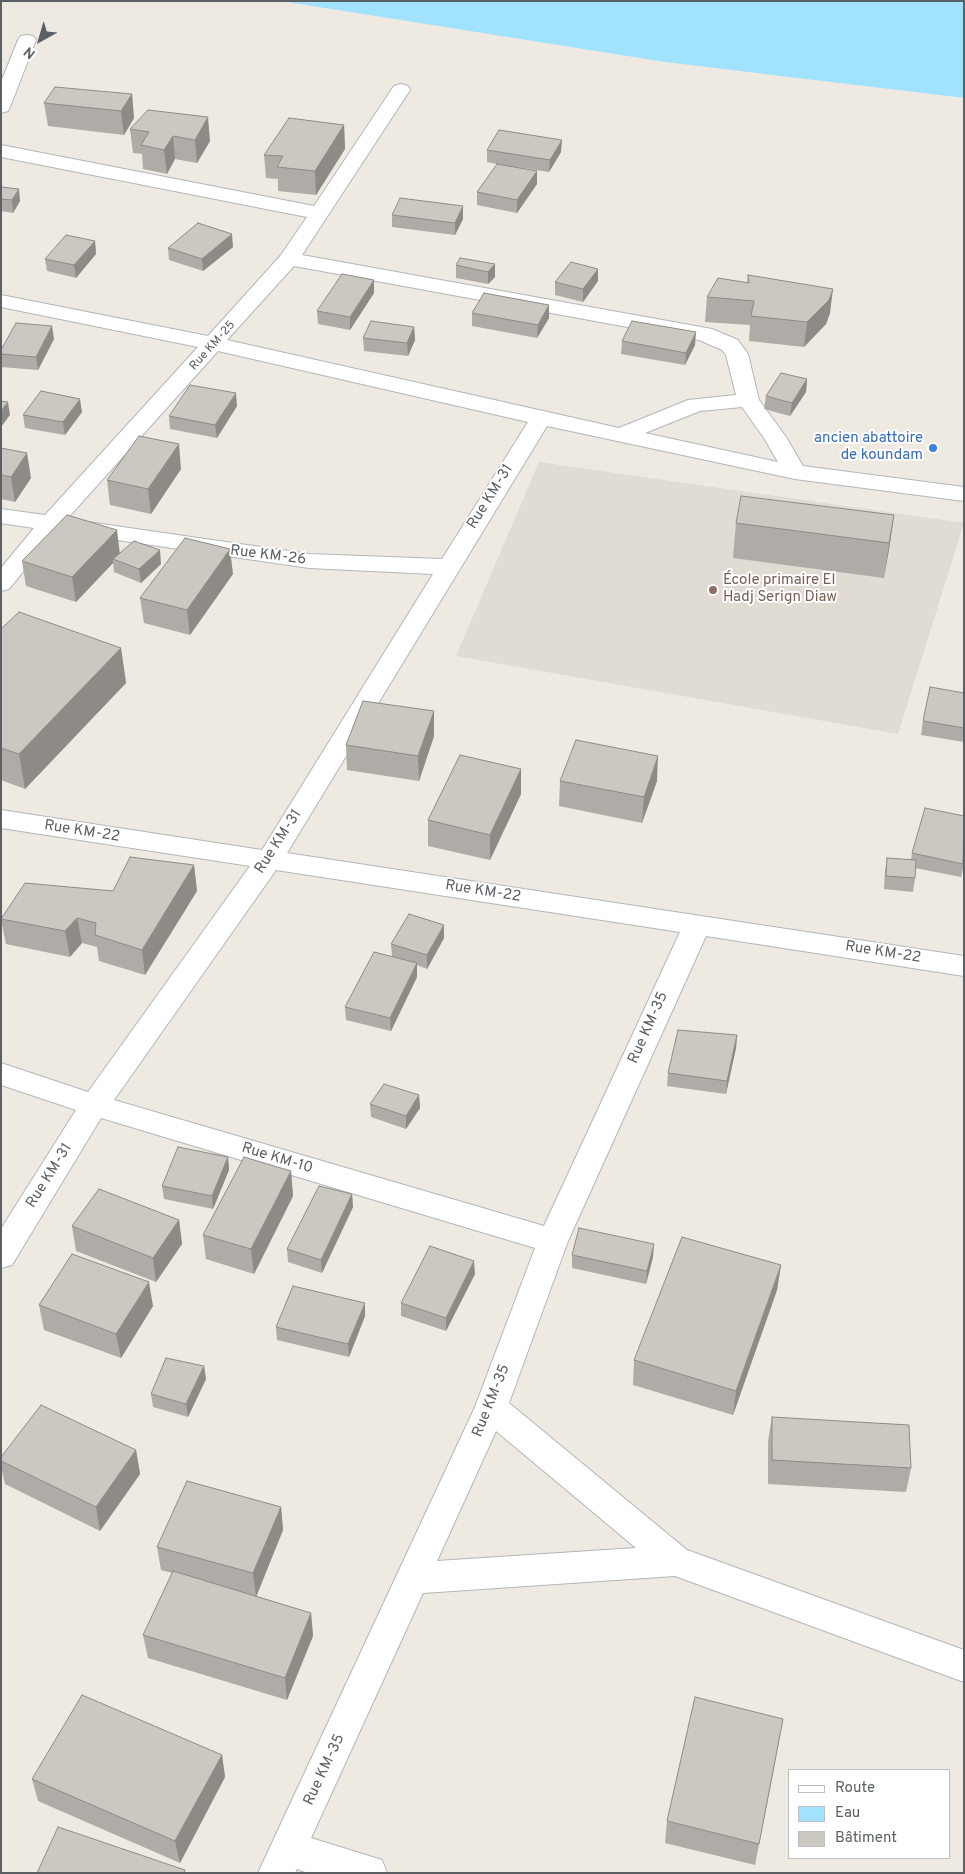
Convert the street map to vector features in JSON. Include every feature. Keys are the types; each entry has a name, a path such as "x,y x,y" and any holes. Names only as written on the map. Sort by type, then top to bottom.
{"street":[{"path":"1,107 27,40"},
{"name":"Rue KM-25","path":"1,584 50,525 290,259 318,213 401,90"},
{"path":"1,151 318,213"},
{"path":"290,259 704,334 730,345 737,354 748,400 775,437 795,472"},
{"path":"1,301 215,344 541,418 795,472 964,494"},
{"path":"621,435 696,405 748,400"},
{"name":"Rue KM-31","path":"1,1256 94,1105 269,860 541,418"},
{"name":"Rue KM-26","path":"1,516 50,525 310,561 448,567"},
{"name":"Rue KM-22","path":"1,820 964,966"},
{"name":"Rue KM-35","path":"282,1861 492,1407 553,1241 696,925"},
{"name":"Rue KM-10","path":"1,1074 94,1105 553,1241"},
{"path":"492,1407 675,1561 964,1666"},
{"path":"414,1578 675,1561"},
{"path":"282,1861 369,1873"}],"shaded area":[{"name":"École primaire El Hadj Serign Diaw","path":"539,462 964,523 898,734 456,656"}],"water":[{"path":"281,1 964,1 964,98 665,62"}],"building":[{"path":"55,87 132,94 121,111 44,103"},
{"path":"148,110 208,117 195,140 173,136 164,150 141,145 149,132 130,129"},
{"path":"289,118 344,125 315,171 277,167 283,156 264,155"},
{"path":"499,130 562,140 550,160 487,150"},
{"path":"497,164 537,171 517,200 477,192"},
{"path":"1,187 19,189 12,200 1,199"},
{"path":"400,198 463,206 455,223 392,215"},
{"path":"198,223 232,234 202,259 168,248"},
{"path":"66,235 95,241 74,265 45,259"},
{"path":"460,258 495,264 488,272 456,265"},
{"path":"571,262 598,269 583,289 555,282"},
{"path":"342,274 374,280 350,317 317,311"},
{"path":"748,275 833,289 829,300 807,322 751,316 754,301 707,297 718,278 749,283"},
{"path":"484,293 549,305 538,325 472,313"},
{"path":"371,321 414,327 407,343 363,338"},
{"path":"632,321 696,332 686,353 622,341"},
{"path":"16,323 52,326 36,357 1,354 1,350"},
{"path":"781,373 807,379 792,403 766,396"},
{"path":"190,385 236,393 215,425 169,416"},
{"path":"41,391 80,399 63,422 23,415"},
{"path":"1,401 8,402 1,411"},
{"path":"139,436 179,444 148,489 107,480"},
{"path":"1,448 27,453 11,477 1,475"},
{"path":"741,496 894,515 889,543 736,523"},
{"path":"67,515 117,530 72,577 22,561"},
{"path":"185,538 230,549 187,610 140,598"},
{"path":"134,541 160,550 139,569 113,559"},
{"path":"19,612 121,648 19,754 1,748 1,629"},
{"path":"930,687 964,693 964,728 923,721"},
{"path":"363,701 434,711 418,756 346,745"},
{"path":"576,740 658,756 644,797 560,781"},
{"path":"460,755 521,769 490,835 428,820"},
{"path":"925,808 964,816 963,864 912,853"},
{"path":"130,857 194,865 142,950 95,935 96,923 77,918 65,931 1,919 25,883 113,891"},
{"path":"887,858 916,860 915,878 886,876"},
{"path":"409,914 444,925 427,955 391,944"},
{"path":"374,952 417,963 390,1018 345,1007"},
{"path":"678,1030 737,1035 727,1081 668,1073"},
{"path":"384,1084 419,1095 406,1116 370,1104"},
{"path":"178,1147 228,1157 212,1196 162,1186"},
{"path":"244,1157 291,1171 251,1249 203,1235"},
{"path":"319,1186 352,1194 321,1260 287,1249"},
{"path":"99,1189 179,1220 153,1258 72,1226"},
{"path":"579,1228 654,1244 647,1271 572,1255"},
{"path":"682,1237 781,1265 736,1391 634,1360"},
{"path":"430,1246 474,1261 446,1318 401,1303"},
{"path":"72,1254 149,1282 116,1334 39,1305"},
{"path":"293,1286 365,1303 348,1344 276,1327"},
{"path":"166,1358 204,1366 186,1404 151,1394"},
{"path":"41,1405 136,1450 96,1507 1,1461 1,1457"},
{"path":"772,1417 909,1425 911,1468 772,1460"},
{"path":"187,1481 281,1507 253,1573 157,1547"},
{"path":"173,1571 311,1613 285,1678 143,1635"},
{"path":"82,1695 222,1755 175,1841 32,1779"},
{"path":"695,1697 783,1719 759,1844 667,1821"},
{"path":"58,1827 185,1870 184,1873 37,1873"}],"place":[{"name":"ancien abattoire de koundam","path":"933,448"},
{"name":"École primaire El Hadj Serign Diaw","path":"713,590"}]}
